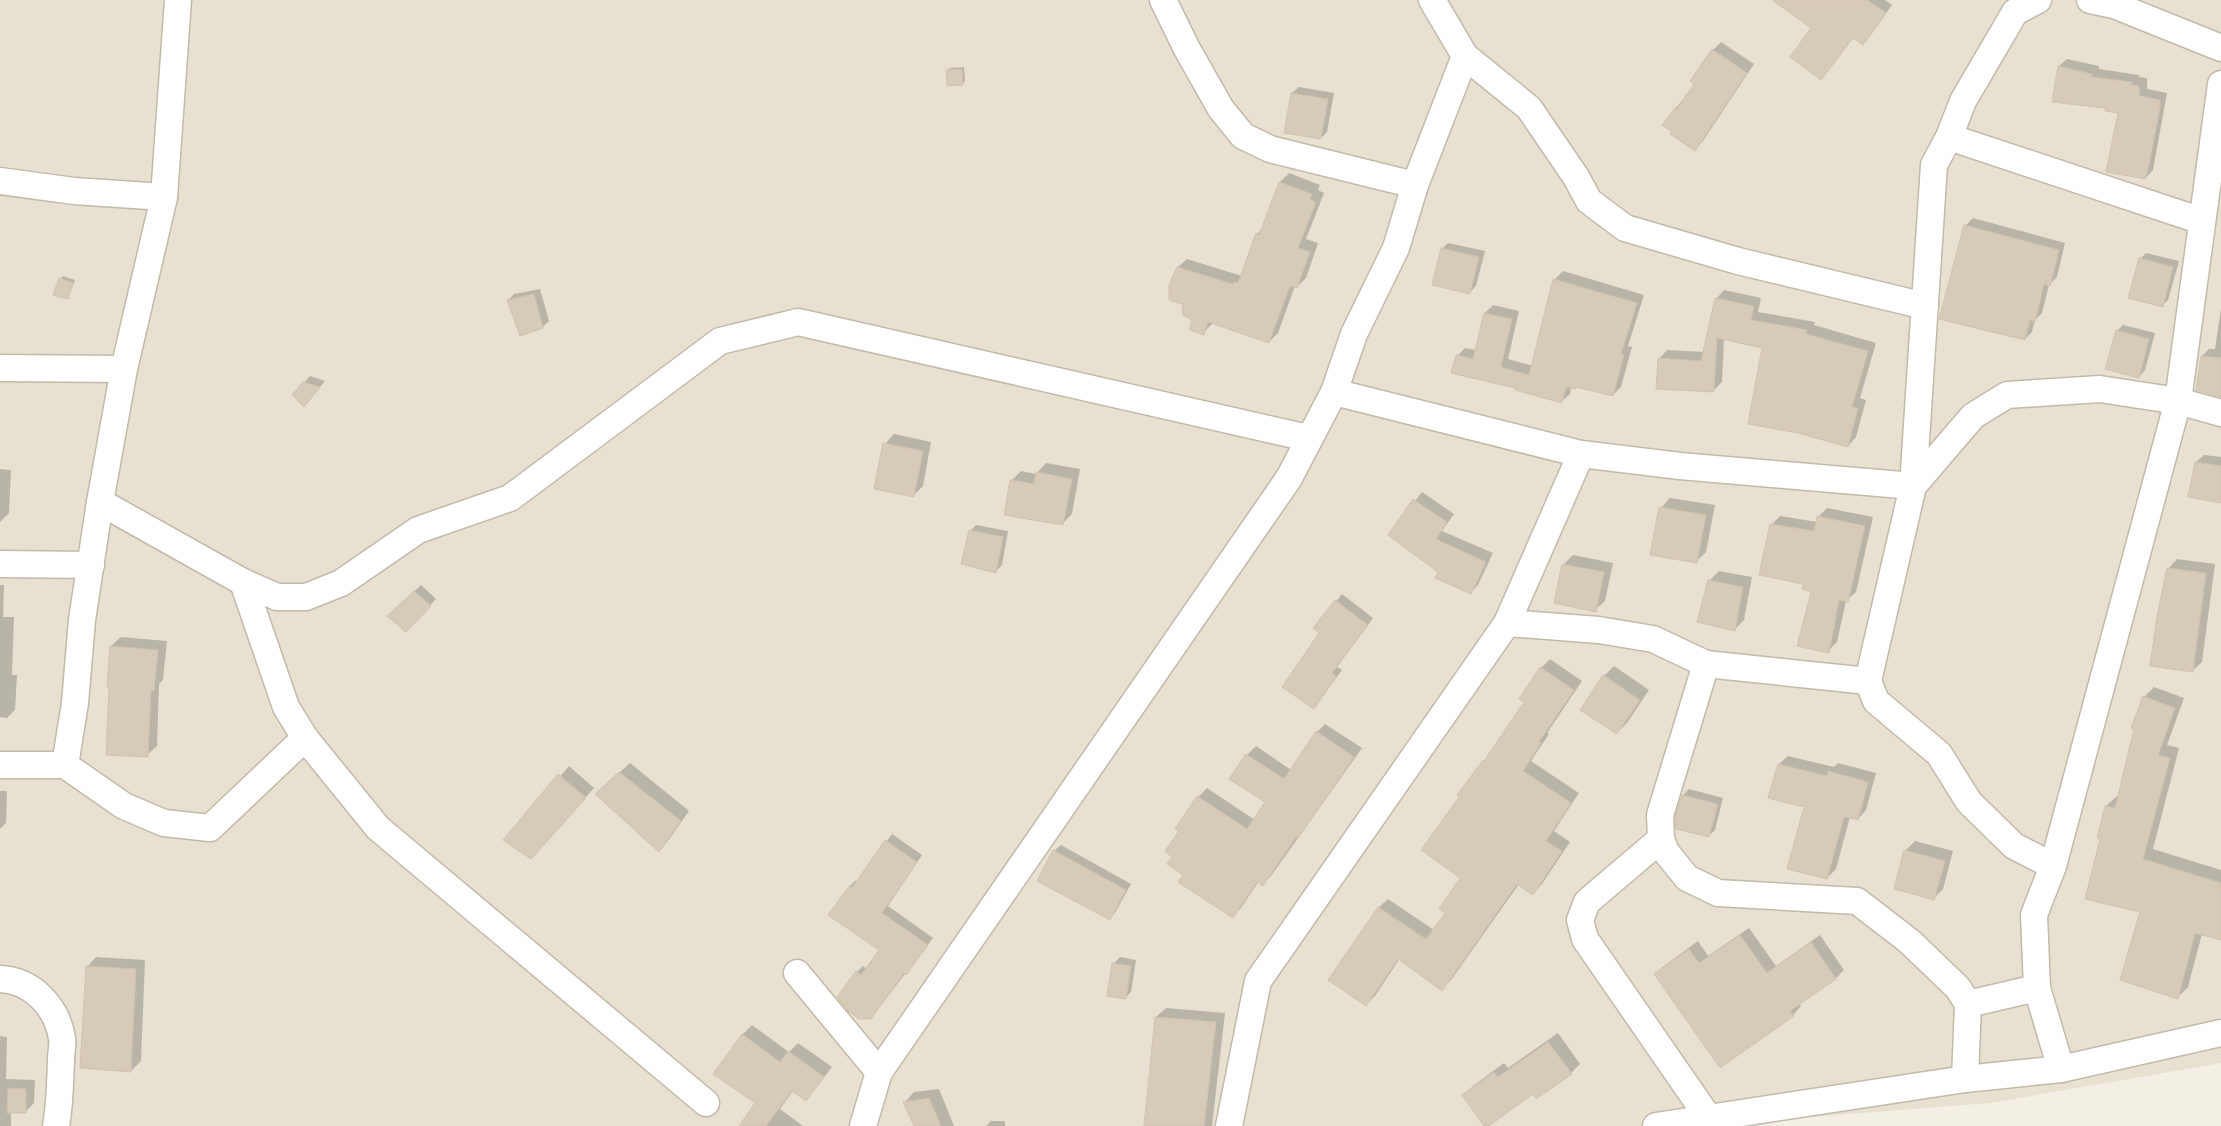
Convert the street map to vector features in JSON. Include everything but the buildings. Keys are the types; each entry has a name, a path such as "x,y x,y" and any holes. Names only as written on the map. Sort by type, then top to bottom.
{"street":[{"path":"64,765 75,704 82,620 100,502 124,369 164,197 178,0"},
{"path":"1163,0 1187,49 1221,109 1243,136 1270,148 1415,185"},
{"path":"1432,0 1465,56 1529,108 1576,177 1589,201 1625,228 1738,262 1925,306"},
{"path":"2038,0 2015,12 1963,101 1949,137 1934,165 1913,486 1868,681 1876,701 1939,754 1969,802 2014,846 2053,866"},
{"path":"2090,0 2114,5 2221,48"},
{"path":"863,1126 879,1072 1289,478 1308,438 1334,392 1354,334 1396,248 1415,185 1465,56"},
{"path":"2061,1070 2037,988 2034,915 2053,866 2178,401 2221,84"},
{"path":"1949,137 2202,221"},
{"path":"0,181 74,191 164,197"},
{"path":"100,502 243,582 277,597 306,597 341,583 418,530 476,512 510,498 720,341 798,322 1308,438"},
{"path":"0,368 124,369"},
{"path":"1913,486 1973,416 2007,395 2100,389 2178,401 2221,413"},
{"path":"1334,392 1581,454 1680,466 1913,486"},
{"path":"1229,1126 1258,981 1508,622 1581,454"},
{"path":"0,564 91,565"},
{"path":"243,582 286,707 305,738 378,828 706,1103"},
{"path":"1508,622 1599,630 1653,639 1706,664 1868,681"},
{"path":"1706,664 1660,815 1661,839 1666,852 1687,878 1718,893 1857,901 1909,941 1958,988 1968,1004 1966,1079"},
{"path":"0,765 64,765 124,806 140,813 164,823 210,828 305,738"},
{"path":"1661,839 1587,902 1580,920 1585,939 1708,1118"},
{"path":"797,973 879,1072"},
{"path":"0,979 6,979 32,988 51,1006 62,1037 59,1106 56,1126"},
{"path":"1968,1004 2037,988"},
{"path":"1656,1126 1966,1079 2061,1070 2221,1033"}],"shaded area":[{"path":"0,0 2221,0 2221,1063 1990,1103 1747,1122 1729,1126 0,1126"}]}
